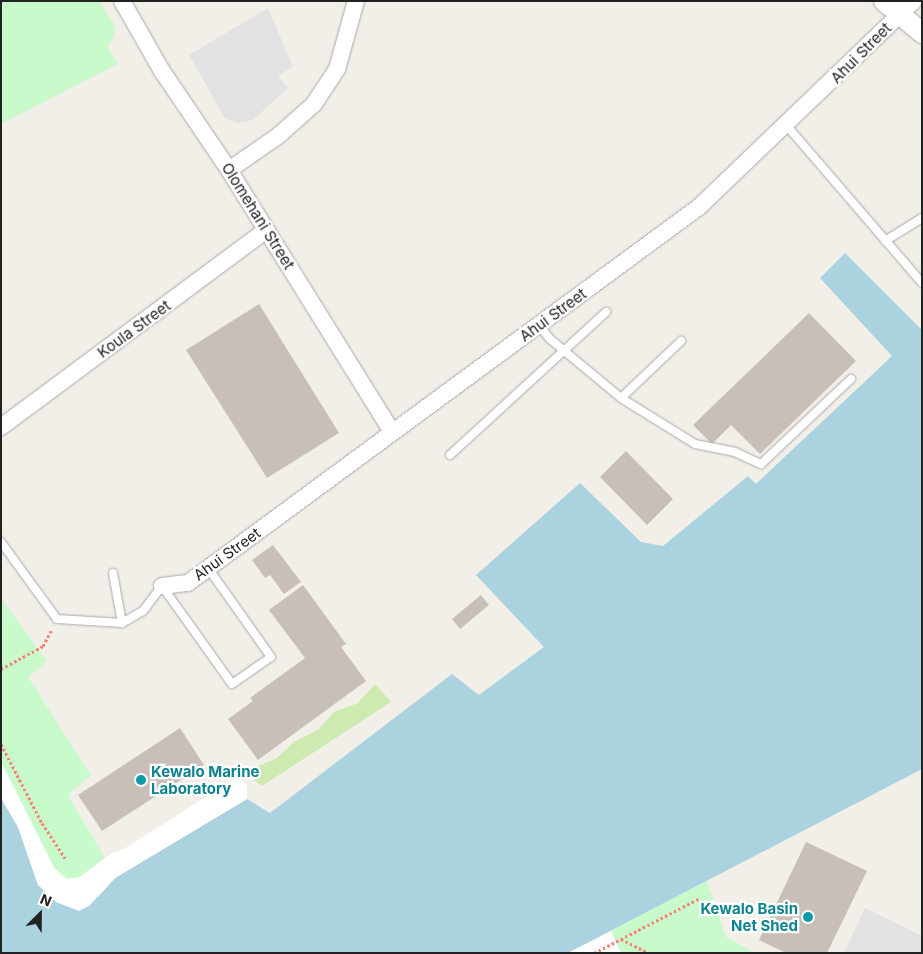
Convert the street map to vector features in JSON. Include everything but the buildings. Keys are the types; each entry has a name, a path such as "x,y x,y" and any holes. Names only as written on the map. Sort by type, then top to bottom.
{"street":[{"name":"Olomehani Street","path":"122,1 162,71 229,170 392,432"},
{"path":"229,170 278,136 314,104 337,69 356,1"},
{"path":"884,1 899,16 922,33"},
{"name":"Ahui Street","path":"162,586 188,583 699,207 787,126 914,1"},
{"name":"Koula Street","path":"1,427 266,230"}],"lane":[{"path":"787,126 922,283"},
{"path":"885,241 922,218"},
{"path":"913,274 922,270"},
{"path":"450,454 606,312"},
{"path":"539,325 550,339 621,398 695,444 735,452 761,464 851,379"},
{"path":"621,398 681,341"},
{"path":"1,542 57,619 122,623 142,611 162,586 232,684 271,657 208,568"},
{"path":"113,573 122,623"}],"path":[{"path":"1,669 43,646 57,619"},
{"path":"1,744 42,823 65,858"},
{"path":"594,953 700,898"},
{"path":"621,939 649,953"}],"green space":[{"path":"1,1 99,1 115,26 114,37 107,47 118,64 1,124"},
{"path":"1,598 47,661 28,677 91,775 68,795 105,858 76,879 67,879 57,873 1,762"},
{"path":"375,684 391,702 262,786 254,780 251,773 253,768 277,758 294,742 319,729 334,712 358,703"},
{"path":"707,881 726,937 755,953 568,953"}],"shaded area":[{"path":"268,8 293,67 278,76 288,88 253,120 237,123 225,118 189,55"},
{"path":"865,908 922,936 922,953 844,953"}],"water":[{"path":"845,253 922,330 922,769 568,953 1,953 1,798 18,827 38,885 98,897 115,878 247,799 270,813 452,674 479,695 544,647 476,575 580,483 641,542 663,546 748,476 756,484 892,356 820,278"}],"pier":[{"path":"1,762 54,868 67,879 80,877 112,853 124,849 239,776 247,786 247,799 115,878 89,906 79,911 56,902 38,885 18,827 1,798"},
{"path":"611,931 621,953 568,953"}],"place":[{"name":"Kewalo Marine Laboratory","path":"141,780"},
{"name":"Kewalo Basin Net Shed","path":"808,917"}]}
